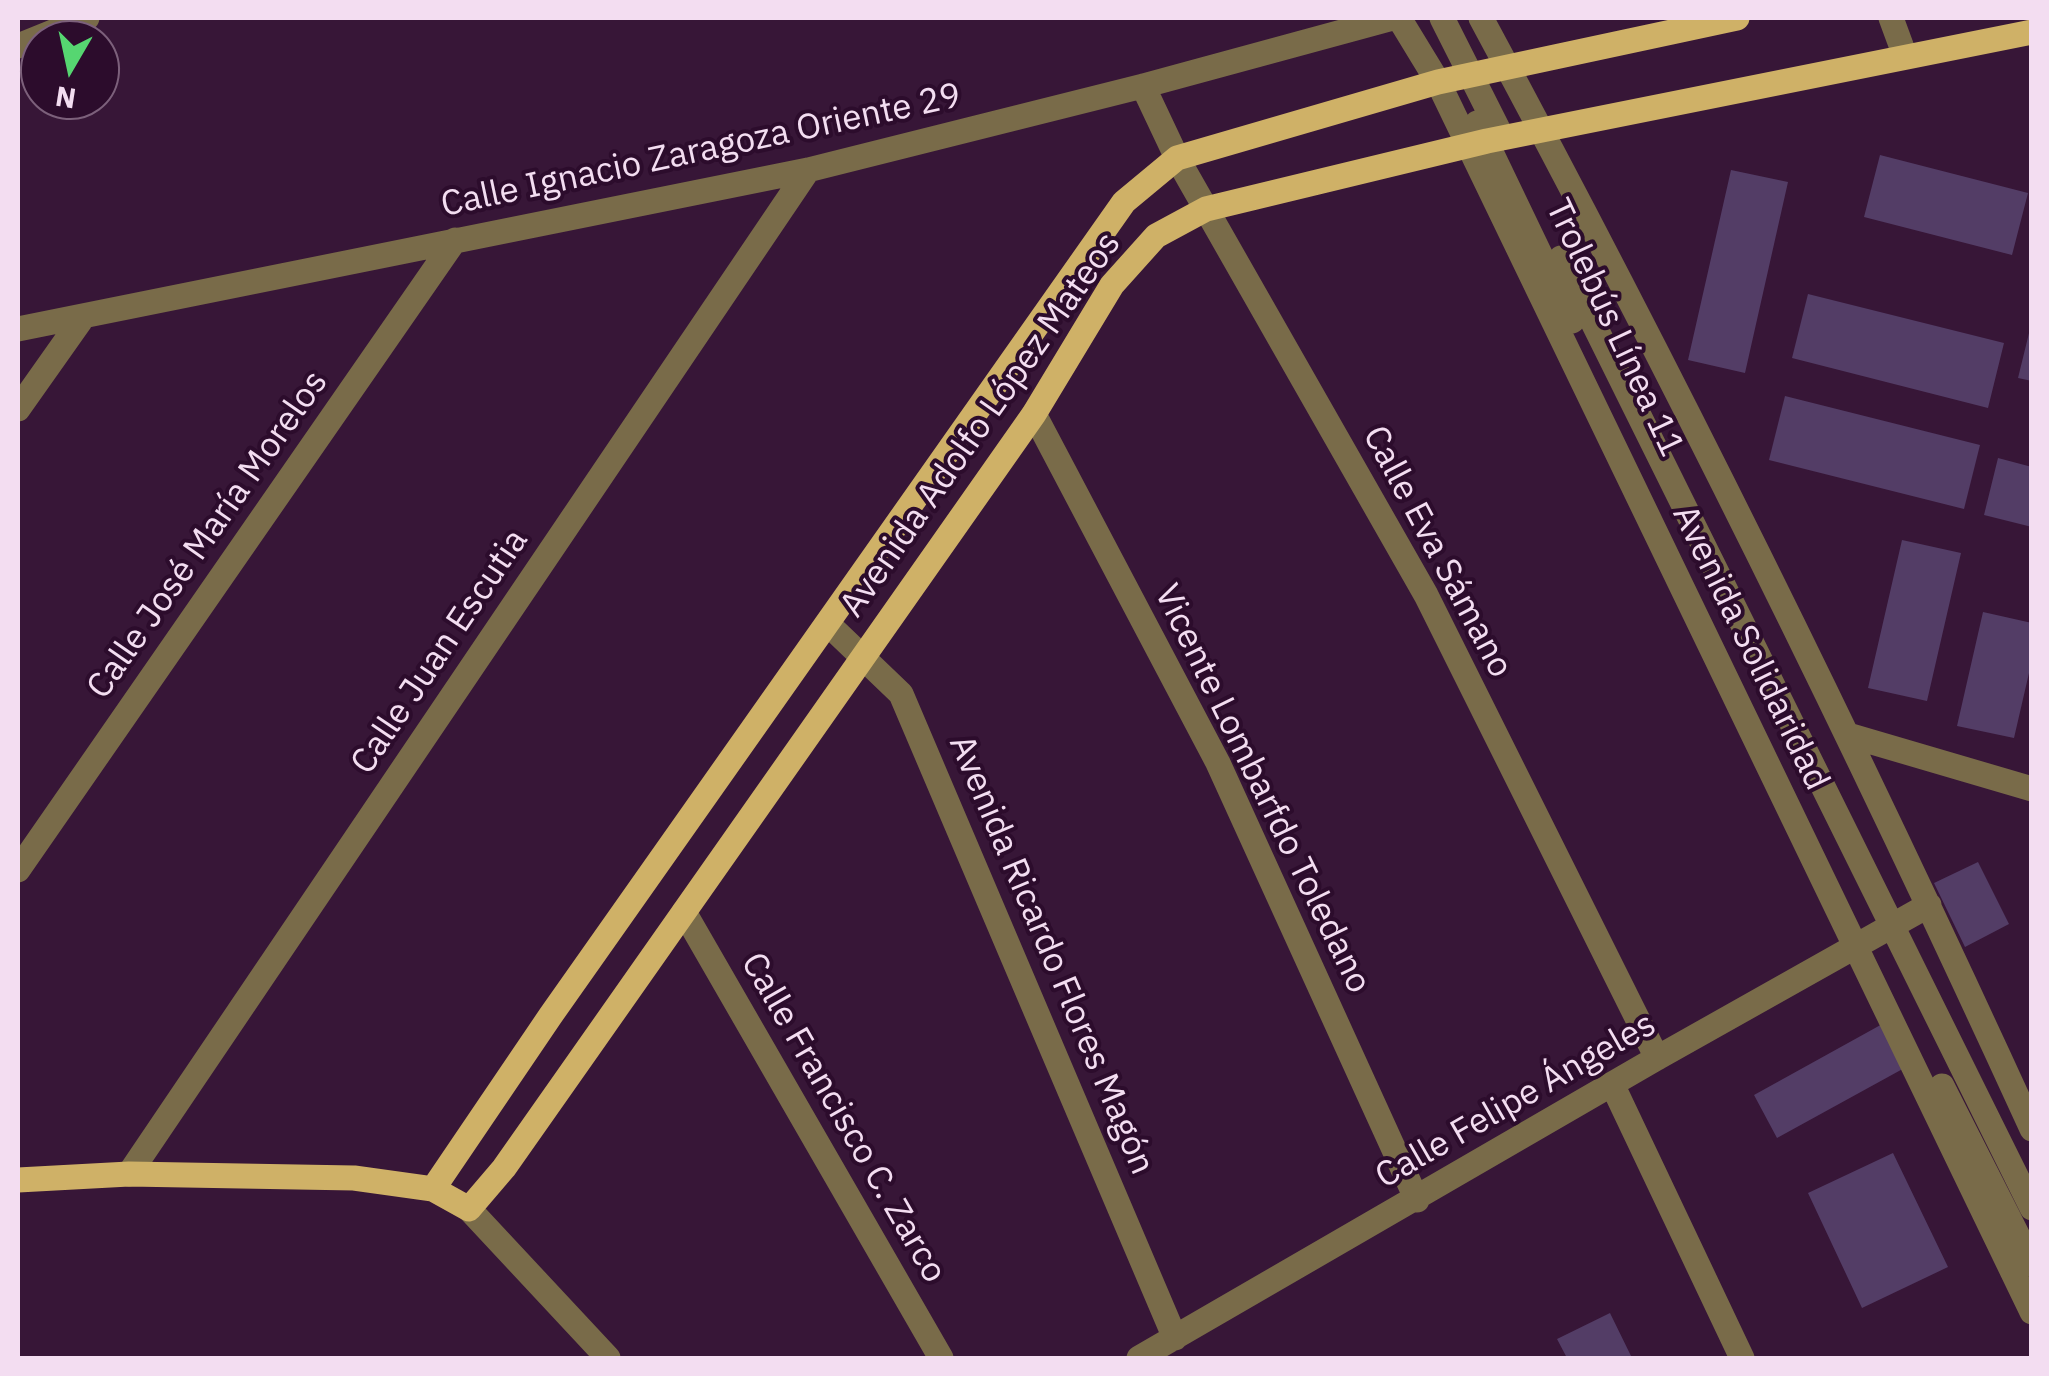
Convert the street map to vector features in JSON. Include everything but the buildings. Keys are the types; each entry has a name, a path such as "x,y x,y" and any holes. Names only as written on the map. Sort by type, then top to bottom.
{"main road":[{"name":"Avenida Adolfo López Mateos","path":"432,1189 551,1014 1124,202 1177,158 1454,79 1737,18"},
{"name":"Avenida Adolfo López Mateos","path":"468,1208 504,1168 1034,414 1112,285 1156,236 1206,209 1486,142 2032,32"},
{"path":"18,1180 130,1174 354,1178 432,1189 468,1208"}],"street":[{"path":"18,46 86,18"},
{"path":"1396,18 1454,79"},
{"name":"Calle Ignacio Zaragoza Oriente 29","path":"18,329 808,170 1396,18"},
{"name":"Trolebús Línea 11","path":"1419,18 1454,79 2032,1208"},
{"name":"Trolebús Línea 11","path":"1442,18 1454,79"},
{"name":"Avenida Solidaridad","path":"1481,18 1542,130 1848,735 2032,1130"},
{"path":"1891,18 1906,56"},
{"name":"Calle Eva Sámano","path":"1143,86 1177,158 1426,596 1657,1058"},
{"name":"Trolebús Línea 11","path":"1486,142 1862,943 2032,1264"},
{"name":"Calle Juan Escutia","path":"130,1174 808,170"},
{"name":"Calle José María Morelos","path":"18,870 455,240"},
{"path":"18,409 82,317"},
{"name":"Vicente Lombarfdo Toledano","path":"1034,414 1218,764 1417,1200"},
{"name":"Avenida Ricardo Flores Magón","path":"828,624 901,694 1175,1338"},
{"path":"1848,735 2032,789"},
{"name":"Calle Felipe Ángeles","path":"1140,1358 1929,905"},
{"name":"Calle Francisco C. Zarco","path":"684,912 940,1358"},
{"path":"1862,943 2032,1312"},
{"path":"1612,1084 1742,1358"},
{"path":"468,1208 608,1358"}]}
